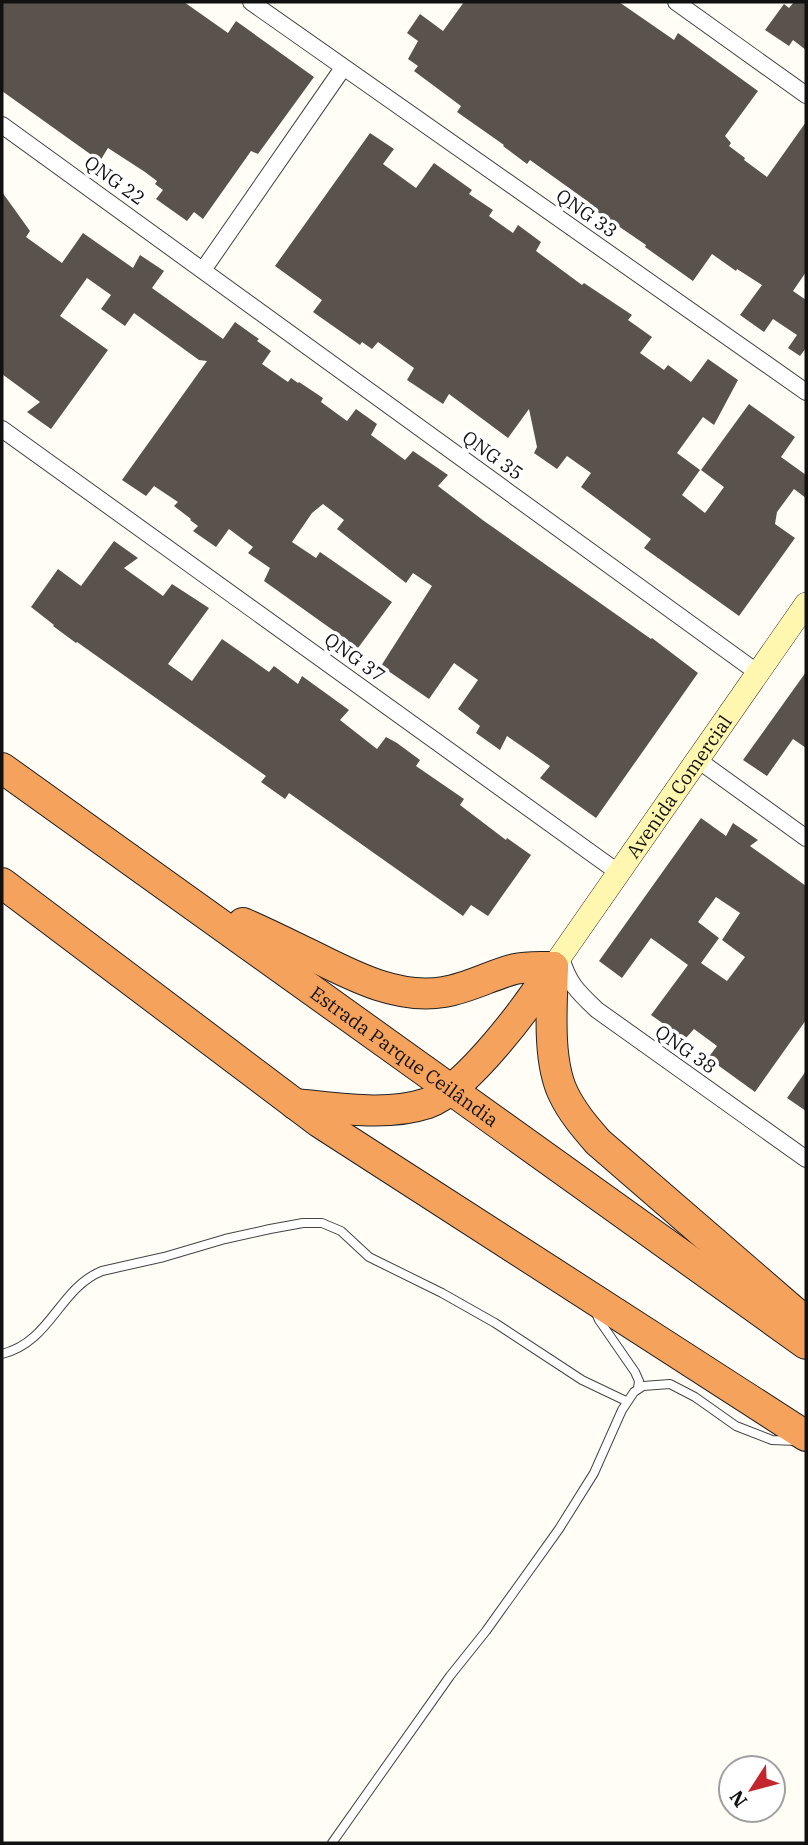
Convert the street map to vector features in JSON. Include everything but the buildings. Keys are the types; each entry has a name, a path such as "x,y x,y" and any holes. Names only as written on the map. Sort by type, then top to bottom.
{"highway":[{"name":"Estrada Parque Ceilândia","path":"2,768 806,1344"},
{"path":"2,883 318,1122 806,1436"},
{"path":"171,888 349,974 382,986 414,993 441,993 515,969 557,961"},
{"path":"295,1104 373,1111 400,1109 443,1096 514,1022 557,961"},
{"path":"557,961 552,1030 556,1065 562,1091 577,1118 598,1142 806,1322"}],"main road":[{"name":"Avenida Comercial","path":"557,961 806,604"}],"street":[{"name":"QNG 33","path":"251,2 806,393"},
{"path":"676,2 806,95"},
{"path":"203,270 343,68"},
{"name":"QNG 22","path":"2,125 203,270"},
{"name":"QNG 35","path":"203,270 758,673"},
{"name":"QNG 37","path":"2,429 619,873"},
{"path":"698,760 806,838"},
{"name":"QNG 38","path":"557,961 577,991 597,1010 806,1159"}],"lane":[{"path":"2,1354 11,1352 35,1337 76,1288 92,1275 270,1229 303,1223 322,1223 341,1231 369,1256 442,1293 495,1323 582,1380 626,1401"},
{"path":"590,1297 599,1321 635,1372 639,1381 638,1388"},
{"path":"332,1843 450,1676 486,1631 559,1529 594,1473 626,1401 638,1388 660,1383 670,1384 695,1397 736,1426 756,1435 772,1440 806,1441"}]}
